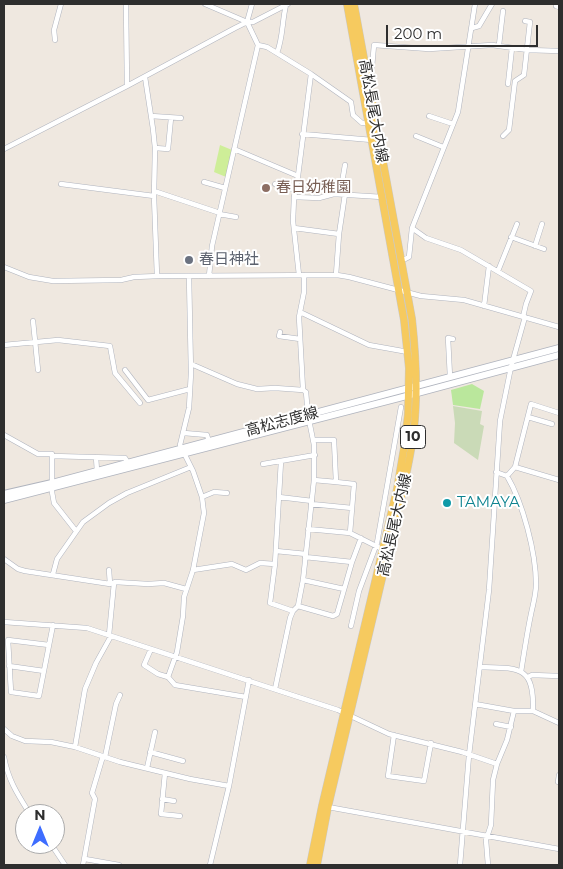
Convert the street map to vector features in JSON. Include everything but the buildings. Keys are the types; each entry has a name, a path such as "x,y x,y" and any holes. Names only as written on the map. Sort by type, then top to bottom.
{"main road":[{"name":"高松長尾大内線","path":"347,4 382,197 414,340 416,390 412,449 382,550"},
{"name":"高松長尾大内線","path":"316,865 404,448 408,392 408,352 401,261 354,4"},
{"name":"高松志度線","path":"4,500 512,364 559,348"},
{"name":"高松志度線","path":"416,390 450,377 559,355"},
{"name":"高松志度線","path":"4,494 52,486 97,471 184,452 209,442 309,418"},
{"name":"高松長尾大内線","path":"310,865 322,806 347,713"}],"street":[{"path":"55,40 54,30 61,4"},
{"path":"126,4 127,86"},
{"path":"204,4 248,22"},
{"path":"209,276 210,259 225,188 258,45 248,22 252,4"},
{"path":"401,261 409,257 412,228 458,112 475,4"},
{"path":"472,28 479,26 492,4"},
{"path":"4,149 248,22 253,22 287,5"},
{"path":"276,53 280,45 287,5"},
{"path":"499,45 499,24 503,11"},
{"path":"503,136 509,130 515,81 524,75 530,22 525,21"},
{"path":"258,45 267,47 311,74 351,102 352,115 362,123 369,123"},
{"path":"366,68 372,67 374,45"},
{"path":"362,47 374,45 429,49 499,45 528,50 559,51"},
{"path":"508,84 512,48"},
{"path":"275,689 293,611 298,606 303,580 314,480 315,455 306,392 303,390 298,317 304,292 292,210 311,74"},
{"path":"145,77 154,148 156,276"},
{"path":"151,116 181,118"},
{"path":"429,116 453,124"},
{"path":"154,148 168,149 171,118"},
{"path":"302,134 372,140"},
{"path":"416,136 444,147"},
{"path":"234,149 298,176"},
{"path":"336,275 345,165"},
{"path":"204,182 225,188"},
{"path":"61,184 154,194 236,216"},
{"path":"275,184 295,190"},
{"path":"294,197 319,198 342,194 382,197"},
{"path":"498,271 517,224"},
{"path":"535,246 542,224"},
{"path":"294,228 339,234"},
{"path":"412,228 426,238 461,250 531,291 526,304 500,421 493,540 469,755 460,865"},
{"path":"512,237 544,249"},
{"path":"484,306 488,266"},
{"path":"4,267 29,277 53,281 121,280 134,277 156,276 336,275 403,292 436,298 464,300 559,327"},
{"path":"168,678 177,652 186,589 204,513 202,497 191,467 180,445 189,408 191,364 189,276"},
{"path":"300,312 369,345 408,352"},
{"path":"33,321 38,370"},
{"path":"280,332 279,336 300,339"},
{"path":"450,377 448,338 453,339"},
{"path":"4,345 58,340 110,346 115,373 140,403"},
{"path":"191,364 237,384 257,389 303,390"},
{"path":"125,370 148,400 190,389"},
{"path":"507,476 515,467 531,404 559,413"},
{"path":"351,626 359,591 382,550 401,407"},
{"path":"528,418 552,424"},
{"path":"184,433 207,435 209,442"},
{"path":"4,435 38,454 125,458 128,463"},
{"path":"313,440 334,440 336,482"},
{"path":"263,464 315,455"},
{"path":"52,456 54,503 76,531"},
{"path":"96,457 97,471"},
{"path":"282,461 275,564 270,604 293,611"},
{"path":"53,574 57,559 84,522 109,503 127,493 191,467"},
{"path":"515,467 559,480"},
{"path":"496,472 507,476 525,523 534,558 535,602 520,672"},
{"path":"314,480 354,484 350,534"},
{"path":"202,497 214,492 227,493"},
{"path":"279,497 352,508"},
{"path":"308,529 350,534 382,550"},
{"path":"298,606 333,616 337,614 361,538"},
{"path":"276,551 352,562"},
{"path":"4,559 18,569 112,583 164,583 186,589"},
{"path":"192,570 232,564 246,570 260,563 275,564"},
{"path":"75,747 85,689 110,636 112,583 108,570"},
{"path":"303,580 344,589"},
{"path":"4,622 87,628 347,713 394,735 431,743 497,764"},
{"path":"49,646 8,640 11,692 38,696 44,671 49,646 53,625"},
{"path":"151,649 144,665 168,678 178,687 198,688 246,697"},
{"path":"9,666 44,671"},
{"path":"480,667 506,668 528,676 559,676"},
{"path":"528,676 534,698 534,711"},
{"path":"210,865 229,786 249,680"},
{"path":"83,865 95,799 92,793 104,757 116,704 120,695"},
{"path":"475,704 514,711 534,711 559,724"},
{"path":"488,865 487,837 491,825 493,780 511,727 514,711"},
{"path":"496,724 511,727"},
{"path":"4,728 12,736 25,741 51,742 75,747 104,757 166,773 229,786"},
{"path":"147,768 154,732"},
{"path":"394,735 388,776 424,781 431,743"},
{"path":"150,752 183,760"},
{"path":"4,758 9,780 23,804"},
{"path":"166,773 161,814 180,816"},
{"path":"558,782 559,775"},
{"path":"162,799 174,800"},
{"path":"328,808 444,827 487,837 518,840 559,849"},
{"path":"58,854 65,865"},
{"path":"85,859 118,865"}],"green space":[{"path":"220,145 232,150 226,177 214,172"},
{"path":"472,384 484,391 480,409 453,405 451,390"},
{"path":"453,406 482,411 480,424 484,426 478,460 454,443 455,423"}],"place":[{"name":"春日幼稚園","path":"266,188"},
{"name":"春日神社","path":"189,260"},
{"name":"TAMAYA","path":"447,503"}]}
